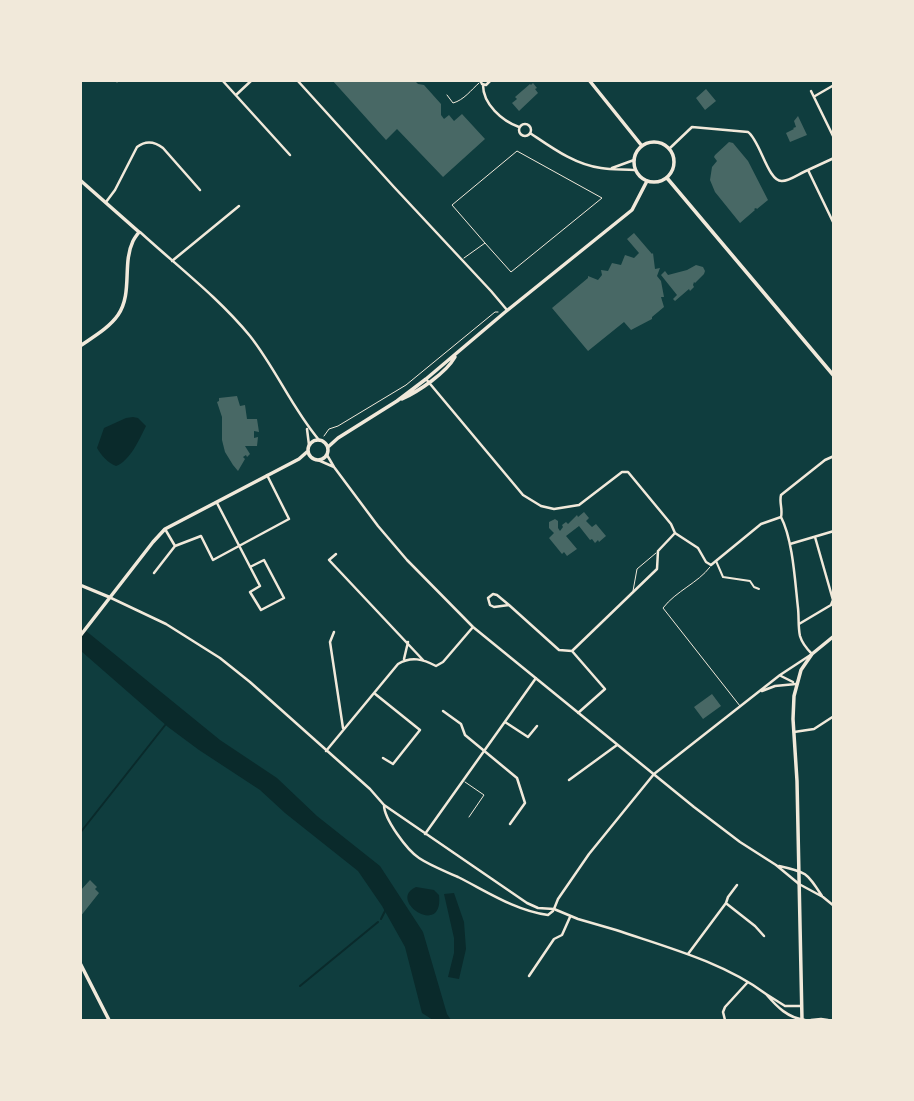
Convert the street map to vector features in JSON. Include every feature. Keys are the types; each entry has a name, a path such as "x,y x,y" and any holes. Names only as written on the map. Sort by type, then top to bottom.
{"street":[{"path":"222,80 290,155"},
{"path":"236,95 252,80"},
{"path":"297,80 463,260 505,312"},
{"path":"481,82 488,85 491,80"},
{"path":"590,81 642,146"},
{"path":"481,82 483,94 502,119 519,127"},
{"path":"814,97 833,86"},
{"path":"811,91 834,138"},
{"path":"519,127 528,125 530,133"},
{"path":"519,127 523,136 530,133"},
{"path":"669,149 692,127 748,132 752,134 772,175 783,181 834,159"},
{"path":"530,133 555,150 589,166 635,170"},
{"path":"106,202 115,190 136,147 142,143 150,142 163,148 201,190"},
{"path":"658,143 669,149 674,165 667,178 657,183 639,176 634,160 642,146 658,143"},
{"path":"609,169 634,160"},
{"path":"808,170 834,223"},
{"path":"667,178 834,376"},
{"path":"80,180 234,317 264,355 307,426 328,447"},
{"path":"647,181 632,211 505,312 428,381 338,438 328,447 327,455 392,543 473,627 740,842 834,906"},
{"path":"172,261 239,206"},
{"path":"80,346 108,326 118,315 125,301 133,241 139,232"},
{"path":"428,381 523,495 541,506 554,509 579,505 626,471 671,524 675,533 698,548 706,562 711,565 761,524 781,517"},
{"path":"307,426 308,452 311,457"},
{"path":"309,444 313,441 338,438"},
{"path":"80,636 164,529 308,452"},
{"path":"318,460 327,455"},
{"path":"812,654 802,640 780,499 781,495 825,460 834,456"},
{"path":"299,459 311,457 334,467"},
{"path":"154,573 175,546 201,536 213,560 289,519 267,475"},
{"path":"217,503 239,546 250,567 260,586 250,592 261,610 284,597 264,560 250,567"},
{"path":"164,529 175,546"},
{"path":"789,544 834,531"},
{"path":"572,651 657,569 658,551 675,533"},
{"path":"799,624 831,606 833,600 815,537"},
{"path":"336,554 329,560 423,660"},
{"path":"716,561 723,578 750,581 759,589"},
{"path":"80,585 166,624 220,658 384,804 527,903 538,908 554,909 570,917 687,955 730,972 785,1006 802,1006"},
{"path":"509,605 494,607 490,605 488,598 493,594 497,595 509,605 559,650 572,651 605,689 578,713"},
{"path":"326,751 398,664 404,660 423,660 436,666 443,662 473,627"},
{"path":"334,632 330,642 343,730"},
{"path":"384,804 384,811 400,838 417,857 517,906 548,915 589,854 654,774 834,636"},
{"path":"404,660 408,642"},
{"path":"766,994 781,1011 804,1020 797,870 794,696 801,670 812,654"},
{"path":"780,675 796,684"},
{"path":"425,834 536,678"},
{"path":"755,695 775,686 796,684"},
{"path":"374,693 420,730 393,764 383,758"},
{"path":"443,711 461,724 465,735 517,778 525,803 510,824"},
{"path":"794,732 814,729 834,716"},
{"path":"505,721 528,737 537,726"},
{"path":"569,780 617,745"},
{"path":"776,865 809,876 823,897"},
{"path":"687,955 737,885"},
{"path":"726,903 764,936"},
{"path":"529,976 554,939 562,935 570,917"},
{"path":"80,963 110,1020"},
{"path":"725,1020 725,1007 747,983"},
{"path":"811,1020 828,1020"}],"lane":[{"path":"447,95 456,103 481,82"},
{"path":"517,151 602,198 511,272 485,243 452,205 517,151"},
{"path":"463,260 485,243"},
{"path":"633,592 636,569 658,551"},
{"path":"711,565 663,608 740,708"},
{"path":"464,781 484,795 469,817"}],"path":[{"path":"321,441 329,429 406,385 495,312 505,312"}],"water":[{"path":"133,417 146,426 130,455 116,466 97,448 104,428"},
{"path":"80,626 220,740 277,778 317,816 380,866 423,932 451,1020 433,1020 422,1013 405,947 358,871 260,790 168,727 81,651"},
{"path":"416,887 434,890 439,895 438,908 433,914 426,915 411,907 409,893"},
{"path":"454,893 464,922 466,949 459,979 448,977 454,953 454,938 444,894"}],"building":[{"path":"332,80 414,80 424,85 441,104 441,115 444,119 449,115 454,121 462,114 485,139 443,177 397,129 386,140"},
{"path":"533,83 538,93 519,111 512,103 517,99 515,97"},
{"path":"706,89 716,101 705,110 696,98"},
{"path":"798,116 807,135 790,142 786,133 796,127 794,121"},
{"path":"729,142 733,143 748,161 768,200 740,223 715,192 710,180 712,167 717,161 715,155"},
{"path":"634,233 653,253 655,269 660,268 657,276 661,281 664,307 652,319 631,330 624,322 588,351 552,308 588,276 598,280 602,275 601,270 608,271 612,263 621,265 625,255 634,258 639,253 627,239"},
{"path":"696,265 703,267 704,274 694,282 690,291 689,289 675,301 673,299 677,295 661,275 665,271 668,275"},
{"path":"237,396 240,406 245,405 247,419 257,419 259,432 254,431 254,438 258,437 257,446 245,446 250,454 243,457 245,459 238,471 225,452 222,417 217,402 219,398"},
{"path":"584,512 589,518 586,521 592,527 596,524 606,536 595,543 579,526 566,536 577,549 567,556 564,552 562,554 549,538 554,533 549,528 549,522 555,519 558,521 560,531 562,525 566,522 568,524"},
{"path":"712,694 721,706 703,719 694,707"},
{"path":"90,880 99,893 80,917 80,891"}],"waterway":[{"path":"80,833 166,724"},
{"path":"381,919 385,911"},
{"path":"300,986 378,922"}]}
